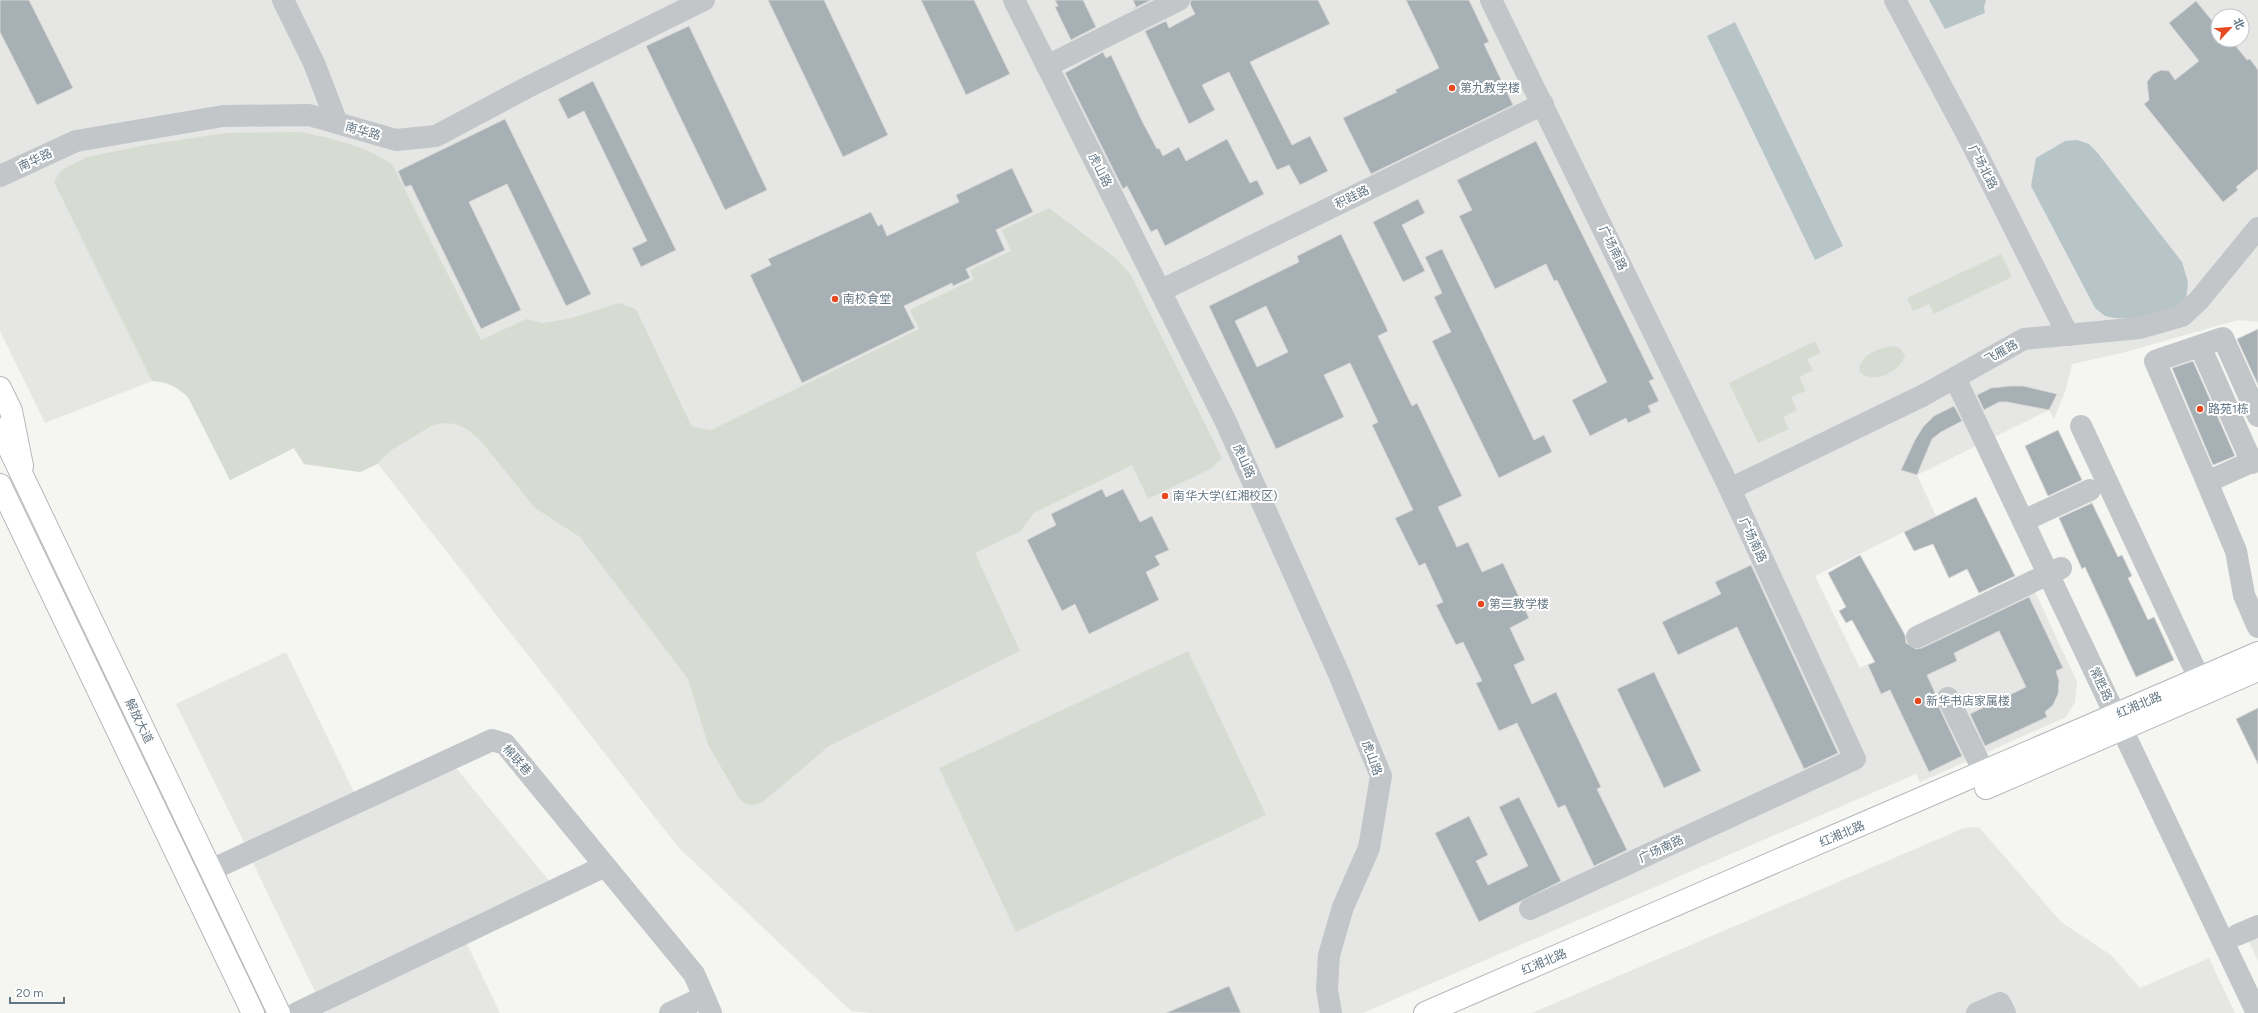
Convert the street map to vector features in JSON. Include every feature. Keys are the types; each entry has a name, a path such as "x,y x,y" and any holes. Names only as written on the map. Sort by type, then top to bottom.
{"main road":[{"path":"0,388 11,411 25,481"},
{"name":"解放大道","path":"0,429 279,1013"},
{"name":"解放大道","path":"0,485 253,1013"},
{"name":"红湘北路","path":"1462,1013 2126,719 2199,678 2258,653"},
{"name":"红湘北路","path":"1425,1013 1984,772 2258,670"}],"street":[{"path":"283,0 314,63 338,123"},
{"name":"南华路","path":"1,174 76,141 167,124 223,116 309,116 396,140 436,136 526,88 704,0"},
{"name":"虎山路","path":"1014,0 1162,290 1228,427 1339,674 1380,776 1369,848 1344,907 1330,955 1328,989 1331,1012"},
{"path":"1047,66 1179,0"},
{"name":"广场南路","path":"1491,0 1730,489 1855,758 1530,909"},
{"name":"广场北路","path":"1895,0 1968,136 2068,335"},
{"name":"积跬路","path":"1162,290 1543,104"},
{"name":"飞雁路","path":"1730,489 1962,374 2024,339 2140,328 2182,316 2199,300 2258,228"},
{"path":"2258,416 2223,338 2155,361 2236,551 2244,595 2258,627"},
{"path":"2200,346 2255,461 2207,482"},
{"name":"常胜路","path":"1962,374 2126,719 2257,1013"},
{"path":"2082,426 2199,678"},
{"path":"2030,518 2090,490"},
{"path":"1917,637 2055,570"},
{"path":"1948,698 1984,772"},
{"name":"常胜路","path":"2126,719 2237,935 2258,980"},
{"name":"棉联巷","path":"211,870 492,740 505,744 694,974 708,1005"},
{"path":"297,1013 605,866"},
{"path":"2237,935 2258,926"},
{"path":"1977,1013 2000,1003 2005,1013"},
{"path":"670,1013 708,1005"}],"shaded area":[{"name":"南华大学(红湘校区)","path":"0,0 2258,0 2258,322 2238,320 2122,353 2072,364 2066,389 2054,419 2049,410 1917,475 1936,516 1815,576 1860,668 2032,585 2077,682 2075,702 2066,717 1920,782 1916,774 1363,1013 871,1013 851,1011 679,848 378,464 360,472 304,464 294,448 230,480 188,397 178,387 164,382 152,381 45,423 0,331"},
{"path":"1929,0 1986,0 1984,7 1985,13 1945,29"},
{"path":"1735,22 1843,246 1815,260 1707,36"},
{"path":"300,132 336,140 360,148 371,152 392,164 481,340 526,319 543,323 568,319 619,303 636,309 692,427 711,430 919,329 910,310 974,279 970,270 1011,251 1002,230 1049,208 1118,260 1131,275 1222,458 1212,468 1148,499 1132,465 1034,513 1021,531 975,553 1020,651 829,746 764,801 754,805 745,803 739,798 708,745 688,679 580,537 535,508 481,441 467,429 455,424 444,423 433,425 390,451 377,464 360,472 304,464 294,448 230,480 188,397 180,390 172,386 152,381 54,182 61,170 87,157 146,145 226,133"},
{"path":"2077,140 2089,144 2096,151 2182,262 2188,282 2186,300 2176,310 2142,319 2114,318 2105,316 2095,308 2031,186 2036,158 2065,141"},
{"path":"2001,254 2012,277 1934,314 1929,304 1913,311 1907,298"},
{"path":"1815,341 1821,353 1807,359 1813,370 1799,377 1806,391 1791,397 1797,410 1783,417 1789,429 1758,443 1729,383"},
{"path":"1894,346 1900,348 1905,356 1898,367 1886,375 1872,378 1865,376 1860,372 1859,367 1869,354 1883,348"},
{"path":"1188,651 1266,815 1016,932 939,768"},
{"path":"286,652 354,792 245,844 176,704"},
{"path":"456,768 551,883 317,996 253,863"},
{"path":"1979,827 2061,922 2111,955 2140,988 2209,958 2235,1013 1532,1013 1964,828"},
{"path":"2258,931 2258,961 2246,936"},
{"path":"465,940 500,1013 325,1013 322,1008"}],"building":[{"path":"0,0 29,0 73,88 37,105 0,32"},
{"path":"768,0 824,0 888,135 843,157"},
{"path":"921,0 974,0 1010,74 966,95"},
{"path":"1055,0 1083,0 1096,27 1071,40 1055,7 1058,6"},
{"path":"1133,0 1151,0 1133,9 1136,7"},
{"path":"1191,0 1318,0 1330,24 1250,62 1292,145 1310,136 1328,171 1300,185 1289,165 1277,170 1229,72 1202,85 1215,110 1189,124 1145,31 1166,21 1169,28 1195,14 1190,4"},
{"name":"第九教学楼","path":"1406,0 1469,0 1489,42 1484,44 1513,105 1371,174 1343,118 1397,92 1395,90 1439,68"},
{"path":"2196,1 2210,18 2210,48 2237,48 2247,60 2250,59 2258,70 2258,169 2236,187 2238,190 2223,202 2144,104 2149,100 2147,82 2153,74 2161,70 2169,71 2175,80 2199,61 2169,23"},
{"path":"689,26 767,190 725,210 646,46"},
{"path":"1103,52 1106,58 1111,55 1143,123 1157,149 1159,148 1163,156 1179,147 1186,161 1227,139 1250,183 1257,180 1264,194 1165,246 1157,229 1151,232 1127,186 1123,189 1065,73"},
{"path":"593,81 676,250 641,267 632,248 647,241 584,111 568,119 558,99"},
{"path":"505,119 591,294 566,306 507,184 469,202 521,310 481,329 411,185 405,187 398,171"},
{"path":"1536,141 1654,379 1649,381 1659,401 1648,406 1651,412 1628,423 1626,418 1590,436 1572,400 1607,382 1557,280 1554,281 1546,264 1495,289 1459,216 1472,210 1457,180"},
{"name":"南校食堂","path":"1012,168 1033,212 996,230 1005,250 966,269 970,278 953,286 952,283 904,306 915,328 802,383 750,275 771,265 768,259 871,212 878,226 882,224 887,236 959,202 956,195"},
{"path":"1418,199 1425,213 1402,225 1425,271 1403,282 1373,222"},
{"path":"1341,234 1388,331 1378,336 1412,406 1417,403 1462,496 1438,507 1457,547 1468,542 1482,572 1503,563 1529,618 1510,628 1525,660 1514,665 1532,704 1556,692 1601,787 1597,789 1627,850 1594,866 1565,805 1558,808 1517,723 1499,731 1476,683 1482,681 1463,642 1456,645 1436,605 1443,602 1425,563 1419,566 1395,518 1413,510 1372,425 1378,422 1350,363 1324,375 1344,417 1276,449 1209,306 1299,262 1297,256","holes":["1266,306 1288,352 1257,367 1235,321"]},
{"path":"1442,249 1534,440 1544,435 1552,452 1499,478 1432,341 1451,332 1434,297 1442,293 1425,257"},
{"path":"2258,329 2258,385 2237,339"},
{"name":"路苑1栋","path":"2193,361 2235,456 2213,465 2172,368"},
{"path":"2023,386 2057,394 2049,410 2007,402 1999,402 1984,410 1977,395 1991,388"},
{"path":"1954,406 1962,421 1941,432 1932,439 1917,475 1901,470 1915,440 1923,427 1934,416"},
{"path":"2058,430 2082,480 2048,496 2025,446"},
{"path":"1102,489 1106,497 1123,489 1140,522 1152,516 1169,550 1155,556 1160,565 1146,572 1159,600 1089,634 1075,604 1062,611 1027,540 1056,525 1051,514"},
{"path":"1976,497 2015,576 1979,593 1967,569 1949,578 1933,544 1914,551 1904,532"},
{"path":"2092,503 2118,557 2122,555 2132,576 2128,578 2148,620 2154,617 2174,660 2136,677 2085,567 2082,569 2059,518"},
{"path":"1860,555 1905,635 1906,643 1916,649 1922,648 2029,597 2063,668 2056,671 2059,681 2058,694 2053,705 2045,712 2047,717 1985,746 1970,714 2026,687 1999,631 1954,653 1957,661 1927,675 1936,695 1937,703 1962,756 1929,772 1890,690 1881,694 1868,665 1875,662 1852,620 1846,623 1839,611 1846,607 1828,573"},
{"path":"1751,565 1838,753 1804,769 1737,627 1678,655 1662,622 1721,594 1715,582"},
{"path":"1654,672 1701,771 1664,788 1617,689"},
{"path":"2258,708 2258,764 2236,719"},
{"path":"1519,797 1561,881 1479,922 1435,833 1469,816 1488,855 1476,861 1488,885 1528,866 1499,807"},
{"path":"1229,986 1241,1013 1166,1013"}],"place":[{"name":"第九教学楼","path":"1452,88"},
{"name":"南校食堂","path":"835,299"},
{"name":"路苑1栋","path":"2200,409"},
{"name":"南华大学(红湘校区)","path":"1165,496"},
{"name":"第二教学楼","path":"1481,604"},
{"name":"新华书店家属楼","path":"1918,701"}]}
